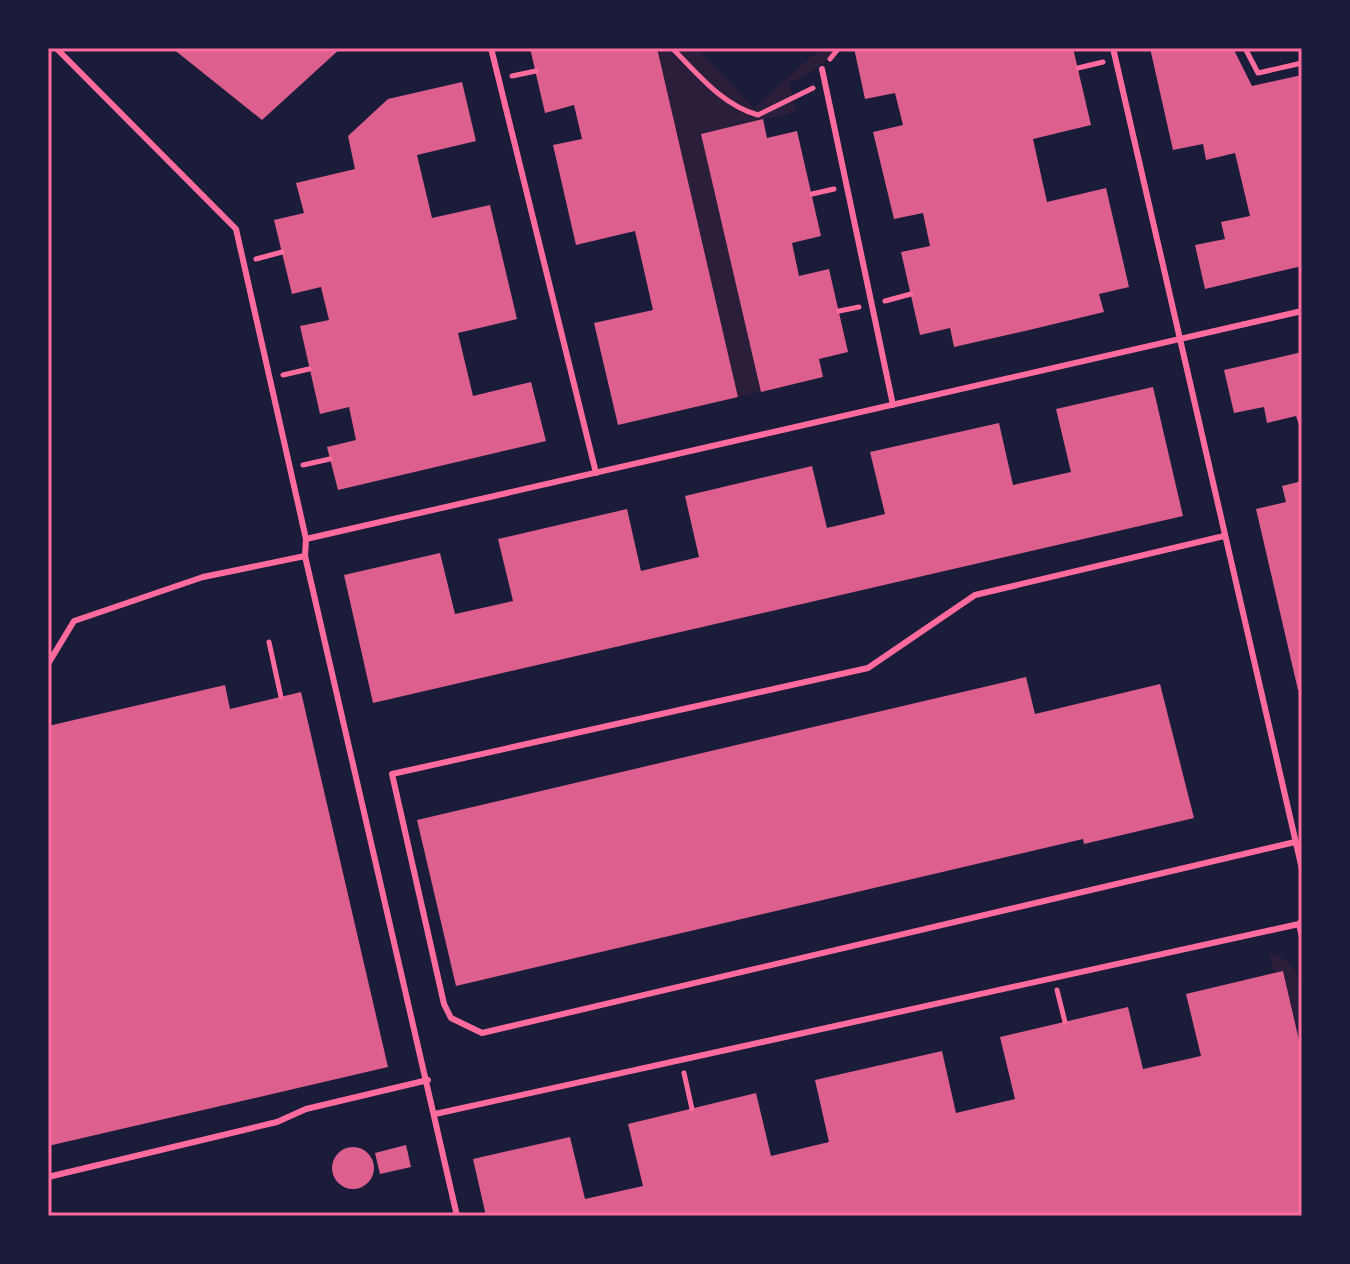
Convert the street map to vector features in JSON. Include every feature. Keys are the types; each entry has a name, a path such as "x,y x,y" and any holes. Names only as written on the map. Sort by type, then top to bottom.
{"lane":[{"path":"56,48 236,229 306,539 305,556 457,1216"},
{"path":"491,48 596,473"},
{"path":"1113,48 1302,869"},
{"path":"822,69 893,405"},
{"path":"306,539 1302,311"},
{"path":"1224,536 975,595 868,668 392,774 444,1004 451,1018 482,1033 1295,842"},
{"path":"48,664 74,621 203,577 305,556"},
{"path":"435,1114 1300,922 1302,937"},
{"path":"48,1177 277,1122 306,1109 428,1080"}],"path":[{"path":"672,48 714,91 743,111 758,115 825,83"},
{"path":"1245,48 1258,73 1302,63"},
{"path":"1078,68 1115,59"},
{"path":"499,79 536,71"},
{"path":"244,262 282,252"},
{"path":"270,379 309,369"},
{"path":"290,468 330,459"},
{"path":"269,642 281,697"},
{"path":"1054,978 1065,1022"},
{"path":"681,1060 692,1109"}],"shaded area":[{"path":"657,48 697,48 754,108 821,48 853,48 842,51 807,75 789,82 796,112 701,134 761,392 738,397"},
{"path":"1269,952 1283,958 1299,979 1303,1007 1302,1051 1284,972 1274,972"}],"building":[{"path":"172,48 341,48 262,120"},
{"path":"530,48 657,48 738,397 618,425 594,323 653,310 635,231 576,245 553,145 582,139 574,105 545,113"},
{"path":"854,48 1073,48 1091,125 1033,139 1047,202 1106,188 1129,287 1099,294 1104,312 1025,331 954,347 950,328 920,335 901,252 930,246 923,213 894,219 873,132 903,125 895,93 865,99"},
{"path":"1150,48 1233,48 1252,86 1302,75 1302,266 1205,289 1195,245 1225,239 1221,222 1250,216 1235,153 1206,160 1203,144 1173,150"},
{"path":"462,82 476,141 417,155 432,218 490,205 517,319 458,333 473,396 531,382 546,441 338,490 327,447 356,440 349,407 320,414 300,326 329,320 321,287 292,294 274,220 304,213 296,183 355,169 348,136 388,99"},
{"path":"763,119 767,138 797,131 821,236 792,243 799,276 829,269 848,352 819,359 823,377 761,392 701,134"},
{"path":"1302,352 1302,434 1296,416 1267,423 1264,407 1234,413 1224,370"},
{"path":"1153,387 1183,516 373,703 344,575 440,553 455,614 513,601 498,539 627,509 641,571 699,557 685,496 812,466 827,528 885,514 870,452 999,423 1013,485 1071,472 1056,409"},
{"path":"1302,481 1302,690 1298,690 1256,509 1286,502 1282,486"},
{"path":"1026,677 1035,714 1160,684 1194,818 1084,844 1083,839 456,986 417,820"},
{"path":"225,685 230,709 301,692 388,1067 48,1146 48,726"},
{"path":"1283,971 1302,1053 1302,1216 486,1216 473,1159 570,1137 585,1199 643,1186 628,1124 756,1093 771,1156 829,1142 815,1080 942,1051 956,1113 1015,1099 1000,1037 1128,1007 1143,1069 1201,1056 1186,994"},
{"path":"406,1145 411,1167 380,1174 375,1153"},
{"path":"353,1147 368,1153 374,1168 368,1183 353,1189 338,1183 332,1168 338,1153"}]}
